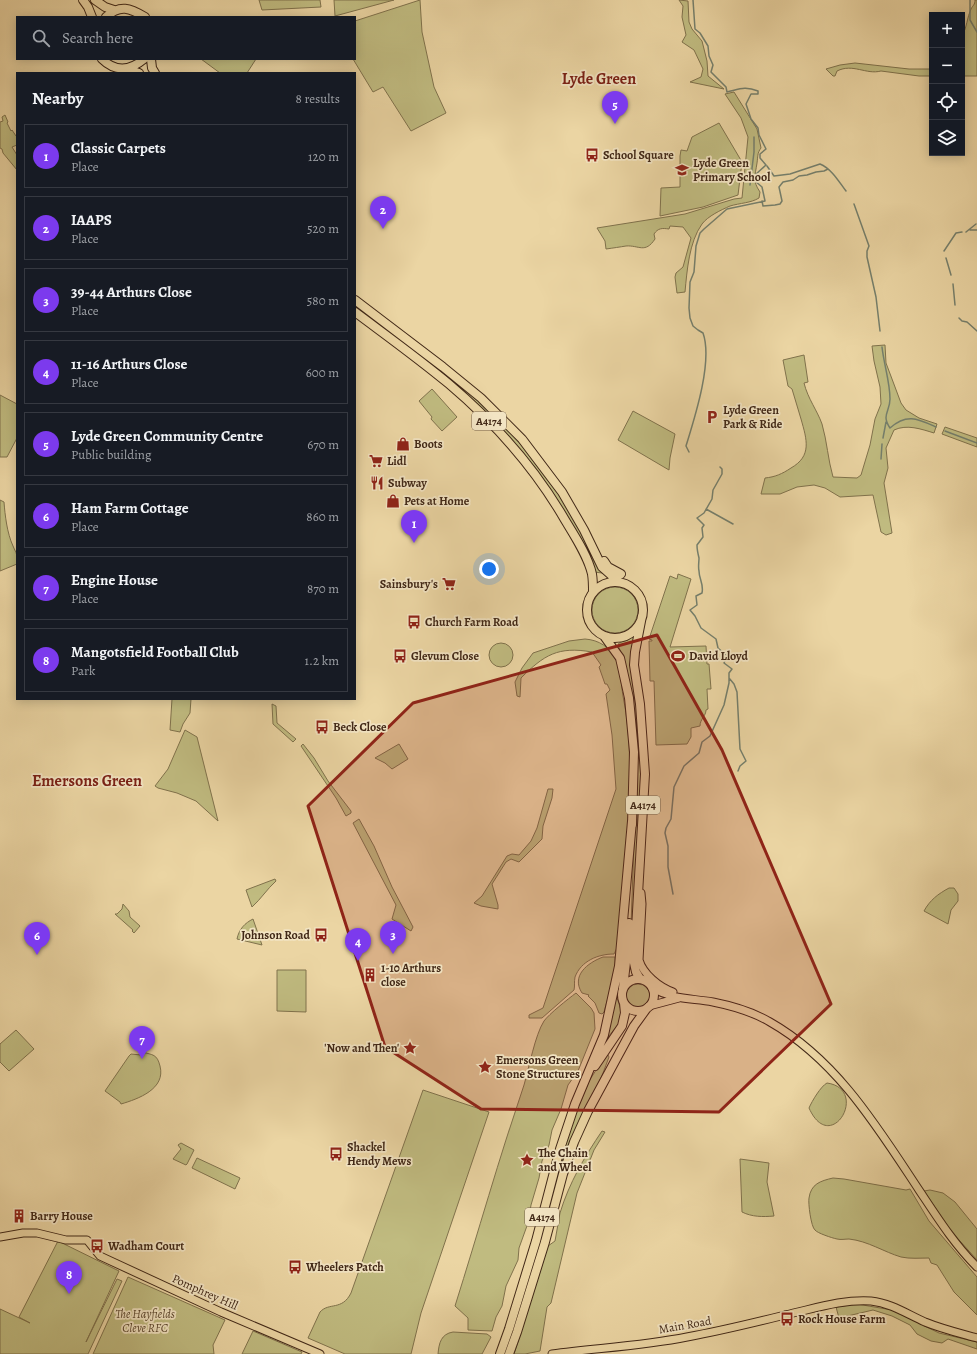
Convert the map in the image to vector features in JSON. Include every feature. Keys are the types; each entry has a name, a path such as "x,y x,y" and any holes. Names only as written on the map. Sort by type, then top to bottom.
{"highway":[{"path":"83,0 92,16"},
{"path":"95,0 105,7 114,10 134,10 143,16"},
{"path":"107,16 114,10"},
{"path":"103,60 112,67 136,72"},
{"path":"127,69 143,60"},
{"path":"151,60 152,68 154,72"},
{"name":"A4174","path":"356,301 443,367 498,414 522,439 546,470 575,513 602,567 620,578 638,595 643,608 634,665 640,704 645,774 634,963 636,972 640,979"},
{"name":"A4174","path":"356,313 449,384 483,415 515,448 559,509 592,573 593,592 587,604 587,615 596,632 604,636 620,658 629,698 634,752 628,945 623,988"},
{"path":"593,592 604,584 613,582 620,578"},
{"path":"604,636 619,638 631,633 640,622 642,616"},
{"path":"585,1081 604,1036 619,966 632,821"},
{"path":"640,979 647,982 652,988 654,998 648,1007 640,1011 632,1010 624,1003 622,996 623,988 629,982 640,979"},
{"name":"A4174","path":"500,1354 509,1330 536,1241 560,1149 575,1104 585,1081 622,1026 625,1013 624,1003"},
{"name":"A4174","path":"509,1354 545,1242 563,1174 574,1142 612,1065 634,1026 648,1007"}],"main road":[{"path":"639,866 642,904 639,960 641,966 666,990 700,1001"},
{"path":"652,988 679,998 712,1002 740,1009 765,1019 786,1031 818,1057 859,1103 949,1236 977,1267"},
{"path":"648,1007 679,998"},
{"name":"Pomphrey Hill","path":"0,1237 17,1234 38,1233 66,1240 87,1240 100,1256 221,1312 320,1354"},
{"name":"Main Road","path":"552,1354 624,1347 686,1337 849,1301 887,1303 924,1322 977,1338"}],"highlighted area":[{"path":"657,635 722,750 831,1004 719,1112 481,1109 385,1047 308,806 413,703"}],"green space":[{"path":"259,0 320,0 321,7 262,10"},
{"path":"334,0 394,0 335,16"},
{"path":"420,0 422,32 434,87 446,113 411,131 383,87 373,92 354,60 356,60 356,21"},
{"path":"679,0 688,1 689,22 692,29 702,41 707,61 708,76 724,89 690,82 701,77 703,69 694,50 682,42 686,35 682,17 683,6"},
{"path":"975,0 977,0 977,76 965,76 965,30"},
{"path":"202,60 255,60 248,72 219,72"},
{"path":"855,63 909,69 929,69 929,76 881,71 870,72 849,68 837,71 835,76 833,76 826,69"},
{"path":"734,92 757,129 761,148 758,155 755,178 760,192 759,198 730,206 719,211 702,224 691,248 685,292 677,293 676,273 683,267 691,238 683,227 670,226 669,229 659,230 654,234 655,239 645,248 626,246 606,249 605,241 597,228 685,214 742,198 748,137 741,118 725,94"},
{"path":"5,115 11,131 12,130 16,136 16,145 12,147 16,153 16,169 0,148 0,122 3,121 2,117"},
{"path":"719,123 742,162 738,195 703,207 660,216 661,188 680,187 681,150 687,151 692,137"},
{"path":"885,345 886,363 901,403 906,410 919,418 937,424 934,433 909,427 894,430 886,448 888,468 884,483 892,533 886,535 881,532 873,495 840,497 825,488 814,485 797,487 780,494 761,494 765,478 781,474 798,463 805,453 806,447 803,427 792,389 788,386 783,360 804,355 808,382 804,383 822,424 833,477 857,478 861,475 870,445 875,419 881,404 880,387 872,346"},
{"path":"413,348 470,393 520,443 565,504 602,573 594,572 536,470 411,350"},
{"path":"432,389 457,417 442,431 431,419 432,417 419,401"},
{"path":"0,395 16,403 16,440 7,457 0,457"},
{"path":"633,411 675,434 669,470 618,440"},
{"path":"945,427 977,438 977,447 942,434"},
{"path":"0,500 4,502 8,530 16,554 16,564 0,571"},
{"name":"David Lloyd","path":"678,574 691,579 670,647 706,646 711,689 707,689 708,709 706,710 700,726 691,728 691,737 687,744 656,745 654,681 650,681 649,641 652,640 649,639 670,576 677,579"},
{"path":"610,587 620,587 628,591 634,597 638,605 638,615 634,623 628,629 620,633 610,633 602,629 596,623 592,615 592,605 596,597 602,591"},
{"path":"634,636 641,774 637,877 630,953 635,814 625,664 618,645 619,643"},
{"path":"585,639 604,645 614,655 620,673 628,728 630,777 628,826 617,948 614,954 596,957 581,967 575,977 574,990 542,1018 529,1018 529,1015 543,1008 616,789 612,735 606,694 610,690 607,684 605,684 599,667 601,665 592,652 570,650 552,654 537,663 521,678 520,697 517,696 515,682 522,668 533,653 569,641"},
{"path":"501,643 510,646 513,655 510,664 501,667 492,664 489,655 492,646"},
{"path":"172,700 191,700 190,713 180,732 170,730"},
{"path":"272,704 276,706 277,723 296,739 293,742 273,724"},
{"path":"185,730 197,737 218,821 196,801 155,786 168,769"},
{"path":"303,744 351,813 346,816 336,798 301,746"},
{"path":"399,744 408,759 392,769 385,763 375,758"},
{"path":"548,789 553,789 552,798 543,826 542,839 519,862 511,859 506,862 492,884 498,909 481,906 474,903 482,896 507,856 512,854 519,855 531,841 537,828"},
{"path":"359,819 374,846 392,887 413,927 411,931 392,919 396,905 353,823"},
{"path":"275,879 276,881 252,907 246,890"},
{"path":"949,888 954,888 958,894 958,901 951,910 948,924 924,911 935,898"},
{"path":"123,904 129,911 130,917 140,926 134,933 132,931 133,930 115,914 122,909"},
{"path":"253,919 262,945 237,939 239,932 247,922"},
{"path":"603,957 615,957 615,971 604,1012 602,1014 599,1013 595,1003 588,996 589,995 582,993 578,981 582,971 586,967"},
{"path":"277,970 306,970 306,1012 277,1011"},
{"path":"638,984 647,987 650,996 647,1005 638,1008 629,1005 626,996 629,987"},
{"path":"576,993 594,1013 595,1029 578,1071 568,1085 561,1109 552,1130 549,1145 542,1161 528,1223 519,1248 518,1260 506,1286 502,1306 496,1317 492,1331 468,1330 468,1318 455,1306 524,1085 535,1043 546,1018"},
{"path":"617,998 621,1010 620,1022 605,1041 615,999"},
{"path":"16,1030 34,1049 9,1071 0,1062 0,1044"},
{"path":"142,1052 156,1057 160,1066 161,1074 159,1081 149,1092 121,1104 105,1091 129,1056 131,1054 141,1055"},
{"path":"608,1055 609,1057 603,1073 558,1180 534,1266 504,1354 577,1110 589,1081 602,1061"},
{"path":"827,1083 839,1088 845,1096 846,1106 842,1116 836,1123 827,1126 818,1121 809,1108 819,1090"},
{"path":"423,1090 489,1112 421,1313 411,1354 345,1354 308,1338 320,1312 327,1307 344,1302 351,1293"},
{"path":"602,1131 605,1132 594,1150 577,1193 551,1303 547,1307 540,1351 525,1354 514,1354 548,1246 555,1241 560,1213 568,1191 584,1160"},
{"path":"181,1143 194,1150 186,1165 173,1159 181,1149 178,1145"},
{"path":"197,1158 240,1178 235,1189 192,1168"},
{"path":"740,1159 769,1163 767,1182 774,1216 750,1215 742,1212"},
{"path":"833,1178 906,1190 910,1189 929,1221 977,1277 977,1315 954,1292 937,1265 931,1263 929,1258 901,1257 863,1242 835,1238 816,1231 812,1224 809,1210 810,1193 817,1184 824,1180"},
{"path":"930,1190 943,1193 955,1202 977,1229 977,1260 951,1231 924,1191"},
{"path":"58,1241 119,1271 86,1342 117,1279 122,1281 88,1354 0,1354 0,1309 30,1323 19,1317"},
{"name":"The Hayfields Cleve RFC","path":"128,1277 225,1320 213,1345 214,1354 93,1354"},
{"path":"857,1304 892,1310 939,1333 977,1342 977,1349 948,1339 942,1343 931,1341 917,1334 910,1325 892,1316 873,1310 839,1318 836,1307"},
{"path":"253,1331 302,1352 301,1354 242,1354"},
{"path":"453,1332 487,1334 491,1337 482,1354 438,1354 439,1346 443,1337"}],"waterway":[{"path":"689,452 686,446 702,389 706,358 706,345 703,333 693,326 689,308 690,282 694,272 696,246 700,233 727,209 765,201 762,187 755,181 755,175 766,165 760,158 760,154 766,149 759,135 758,128 751,119 746,104 751,94 758,94 758,91 746,88 727,92 726,87 711,72 713,65 709,56 708,46 700,33 695,29 693,0"},
{"path":"970,0 970,20 977,32"},
{"path":"750,185 754,152 754,137"},
{"path":"767,166 774,176 790,174 820,164 832,172 846,191"},
{"path":"762,201 763,206 780,204 782,201 779,187 783,182 793,180 799,176 828,169"},
{"path":"854,204 869,246 867,257 876,297 880,331"},
{"path":"966,232 976,224"},
{"path":"970,230 977,230"},
{"path":"944,251 956,233 962,232"},
{"path":"946,258 951,275"},
{"path":"953,284 955,305"},
{"path":"959,318 962,321 967,322 977,331"},
{"path":"882,347 890,393 890,403 886,417 887,424 890,428 902,420 913,419 936,427"},
{"path":"883,438 886,422"},
{"path":"945,431 977,443"},
{"path":"881,459 882,444"},
{"path":"673,894 668,867 668,846 665,833 671,819 674,787 684,766 699,753 702,742 710,736 724,705 729,683 729,673 732,669 724,663 727,656 718,648 716,639 701,628 690,610 697,605 696,596 702,593 697,545 703,537 702,528 704,525 697,518 704,513 712,499 713,490 722,474 722,469 720,467"},
{"path":"706,509 733,524"},
{"path":"729,678 734,684 737,692 740,749 746,761 740,766 738,771"}],"place":[{"name":"Lyde Green Community Centre","path":"615,124"},
{"name":"School Square","path":"592,155"},
{"name":"Lyde Green Primary School","path":"682,170"},
{"name":"IAAPS","path":"383,229"},
{"name":"Lyde Green Park & Ride","path":"712,417"},
{"name":"Boots","path":"403,444"},
{"name":"Lidl","path":"376,461"},
{"name":"Subway","path":"377,483"},
{"name":"Pets at Home","path":"393,501"},
{"name":"Classic Carpets","path":"414,543"},
{"name":"Sainsbury's","path":"449,584"},
{"name":"Church Farm Road","path":"414,622"},
{"name":"Glevum Close","path":"400,656"},
{"name":"David Lloyd","path":"678,656"},
{"name":"Beck Close","path":"322,727"},
{"name":"Johnson Road","path":"321,935"},
{"name":"39-44 Arthurs Close","path":"393,954"},
{"name":"Ham Farm Cottage","path":"37,955"},
{"name":"11-16 Arthurs Close","path":"358,961"},
{"name":"1-10 Arthurs close","path":"370,975"},
{"name":"'Now and Then'","path":"410,1048"},
{"name":"Engine House","path":"142,1059"},
{"name":"Emersons Green Stone Structures","path":"485,1067"},
{"name":"Shackel Hendy Mews","path":"336,1154"},
{"name":"The Chain and Wheel","path":"527,1160"},
{"name":"Barry House","path":"19,1216"},
{"name":"Wadham Court","path":"97,1246"},
{"name":"Wheelers Patch","path":"295,1267"},
{"name":"Mangotsfield Football Club","path":"69,1294"},
{"name":"Rock House Farm","path":"787,1319"}],"district":[{"name":"Lyde Green","path":"599,79"},
{"name":"Emersons Green","path":"87,781"}]}
